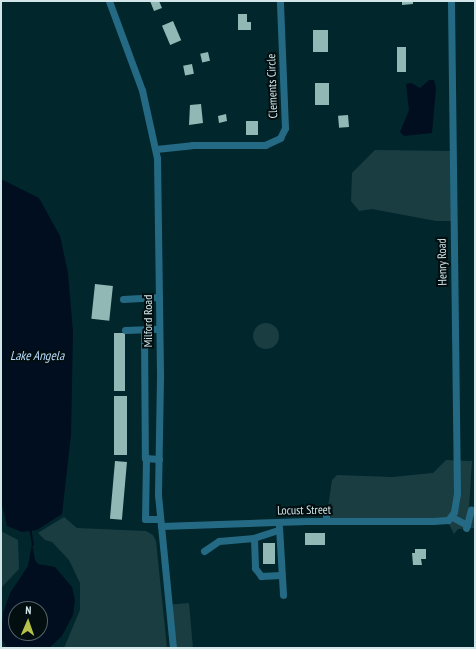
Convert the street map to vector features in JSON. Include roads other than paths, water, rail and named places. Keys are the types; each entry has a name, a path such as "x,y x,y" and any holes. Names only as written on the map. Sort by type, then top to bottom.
{"street":[{"name":"Milford Road","path":"109,1 142,90 156,149 159,297 160,523 172,648"},
{"name":"Clements Circle","path":"156,149 192,145 265,145 280,138 285,128 280,1"},
{"name":"Henry Road","path":"450,518 457,494 451,1"},
{"path":"124,299 159,297"},
{"path":"126,330 159,328"},
{"path":"144,330 146,457 145,519 160,523"},
{"path":"145,393 160,394"},
{"path":"146,457 159,459"},
{"path":"450,518 466,527 471,509"},
{"path":"326,511 326,521"},
{"name":"Locust Street","path":"160,523 450,518"},
{"path":"280,521 278,530 283,595"},
{"path":"204,551 219,541 254,538 278,530"},
{"path":"254,538 255,568 261,576 281,575"}],"water":[{"path":"429,80 434,80 436,88 432,133 404,136 400,132 409,110 406,84 411,83 420,88"},
{"name":"Lake Angela","path":"1,179 39,198 60,236 68,273 73,332 71,435 62,514 37,530 22,532 7,526 1,501"},
{"path":"32,544 35,560 38,564 55,567 72,587 75,600 73,615 62,636 49,648 7,648 1,638 3,613 10,593 28,566"}],"waterway":[{"path":"30,528 33,545"}]}
